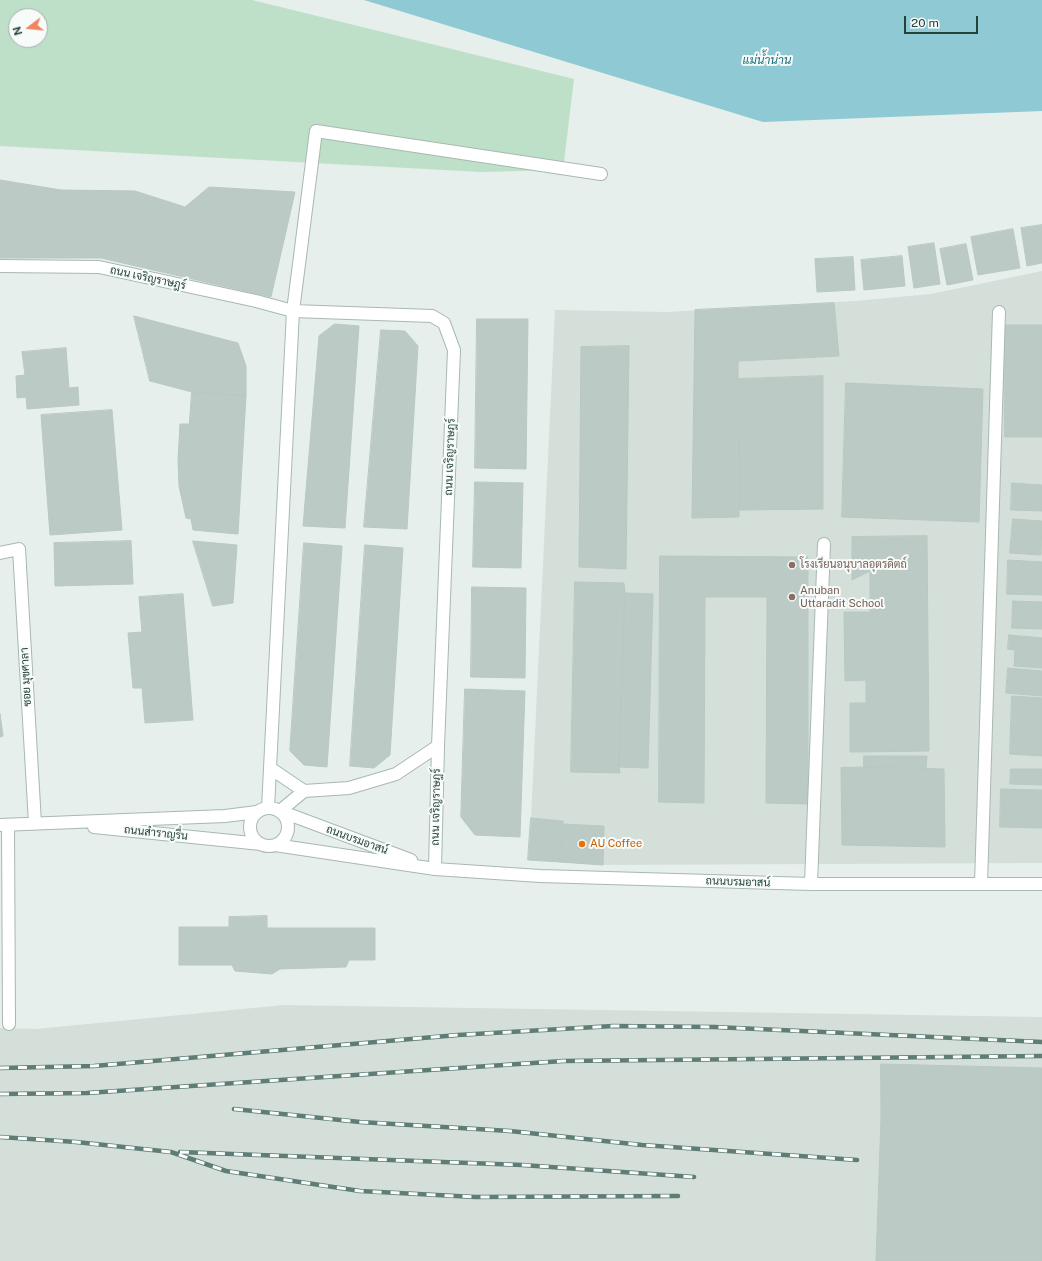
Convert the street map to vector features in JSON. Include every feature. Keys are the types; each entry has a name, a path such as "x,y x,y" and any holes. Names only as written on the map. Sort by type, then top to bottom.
{"street":[{"path":"268,810 293,311 316,131 601,174"},
{"name":"ถนน เจริญราษฎร์","path":"0,266 99,267 293,311 432,316 444,323 454,350 438,746 435,869"},
{"path":"981,884 999,312"},
{"path":"811,884 824,544"},
{"name":"ซอย มุขศาลา","path":"0,553 19,549 35,823"},
{"name":"ถนน เจริญราษฎร์","path":"304,791 349,788 396,774 438,746"},
{"path":"268,810 284,816 288,829 281,842 275,845 267,846 255,840 250,825 252,818 304,791 270,768"},
{"name":"ถนนบรมอาสน์","path":"268,810 435,869"},
{"name":"ถนนสำราญรื่น","path":"4,825 225,816 268,810"},
{"name":"ถนนสำราญรื่น","path":"52,822 261,844"},
{"path":"4,825 4,932 9,1024"},
{"name":"ถนนบรมอาสน์","path":"275,845 435,869 540,876 811,884 1042,884"}],"shaded area":[{"name":"โรงเรียนอนุบาลอุตรดิตถ์","path":"1042,271 1042,863 603,865 560,862 563,821 531,818 555,310 668,312 855,301 931,294"},
{"path":"284,1005 1042,1017 1042,1261 0,1261 0,1028 36,1029"}],"green space":[{"path":"0,0 252,0 574,79 563,170 481,172 0,146"}],"water":[{"name":"แม่น้ำน่าน","path":"364,0 1042,0 1042,111 763,122"}],"building":[{"path":"0,180 61,190 135,191 185,207 209,187 295,192 271,297 101,258 0,258"},
{"path":"1042,225 1042,263 1027,266 1021,228"},
{"path":"1013,229 1020,268 978,275 971,237"},
{"path":"934,243 940,284 914,288 908,247"},
{"path":"966,244 973,280 947,285 940,249"},
{"path":"902,256 905,286 864,290 861,260"},
{"path":"853,257 855,290 817,292 815,259"},
{"path":"834,303 839,356 738,361 739,517 692,518 695,310"},
{"path":"134,316 238,343 246,366 246,396 192,392 150,381"},
{"path":"477,319 528,319 526,469 475,468"},
{"path":"335,324 359,326 345,528 303,526 319,336"},
{"path":"1004,325 1042,325 1042,437 1005,437"},
{"path":"381,330 405,331 418,346 407,529 364,527"},
{"path":"629,346 626,569 579,567 581,347"},
{"path":"66,348 69,388 78,387 79,405 27,409 26,397 17,398 16,376 25,375 22,352"},
{"path":"823,376 823,509 739,510 739,379"},
{"path":"846,383 983,389 979,522 842,517"},
{"path":"192,392 246,396 238,534 193,530 191,519 186,518 179,486 178,459 180,424 189,424"},
{"path":"112,410 122,530 50,535 41,415"},
{"path":"475,482 523,483 521,568 473,567"},
{"path":"1012,483 1042,485 1042,511 1011,510"},
{"path":"1013,519 1042,521 1041,555 1010,553"},
{"path":"927,536 929,751 850,752 850,703 866,703 866,680 845,681 844,612 870,612 870,571 852,580 852,537"},
{"path":"131,541 133,584 55,586 54,543"},
{"path":"193,541 237,545 233,603 213,606"},
{"path":"304,543 342,546 327,767 304,765 290,751"},
{"path":"365,545 403,548 390,755 374,768 350,766"},
{"path":"660,556 808,557 808,804 766,803 767,597 705,597 704,803 659,802"},
{"path":"1008,560 1042,562 1042,595 1007,594"},
{"path":"575,582 624,583 625,593 620,773 571,772"},
{"path":"472,587 526,588 525,678 471,677"},
{"path":"625,593 653,594 648,768 619,767"},
{"path":"183,594 193,720 145,723 142,688 133,688 128,633 142,632 139,597"},
{"path":"1013,601 1042,602 1042,629 1012,628"},
{"path":"1009,635 1042,638 1042,668 1014,666 1015,650 1008,649"},
{"path":"1008,668 1042,671 1042,696 1006,693"},
{"path":"465,689 525,691 520,837 475,835 461,817"},
{"path":"1012,696 1042,698 1042,756 1010,754"},
{"path":"0,714 3,736 0,737"},
{"path":"864,756 927,756 926,768 864,767"},
{"path":"864,767 944,769 945,847 842,845 841,768"},
{"path":"1011,769 1042,769 1042,785 1010,784"},
{"path":"1001,789 1042,790 1042,828 1000,827"},
{"path":"531,818 563,821 560,862 528,860"},
{"name":"AU Coffee","path":"562,824 604,826 603,865 560,862"},
{"path":"267,916 267,928 375,928 375,960 349,960 346,967 280,969 272,974 235,971 232,965 179,965 179,927 229,927 229,917"},
{"path":"881,1064 1042,1068 1042,1261 876,1261 881,1119"}],"railway":[{"path":"0,1068 94,1066 458,1035 613,1026 714,1027 1042,1042"},
{"path":"0,1094 87,1093 563,1061 1042,1056"},
{"path":"234,1109 360,1122 510,1131 642,1145 857,1160"},
{"path":"0,1137 76,1142 171,1152 226,1171 360,1191 475,1197 678,1196"},
{"path":"180,1152 522,1165 694,1177"}],"place":[{"name":"โรงเรียนอนุบาลอุตรดิตถ์","path":"792,565"},
{"name":"Anuban Uttaradit School","path":"792,597"},
{"name":"AU Coffee","path":"582,844"}]}
